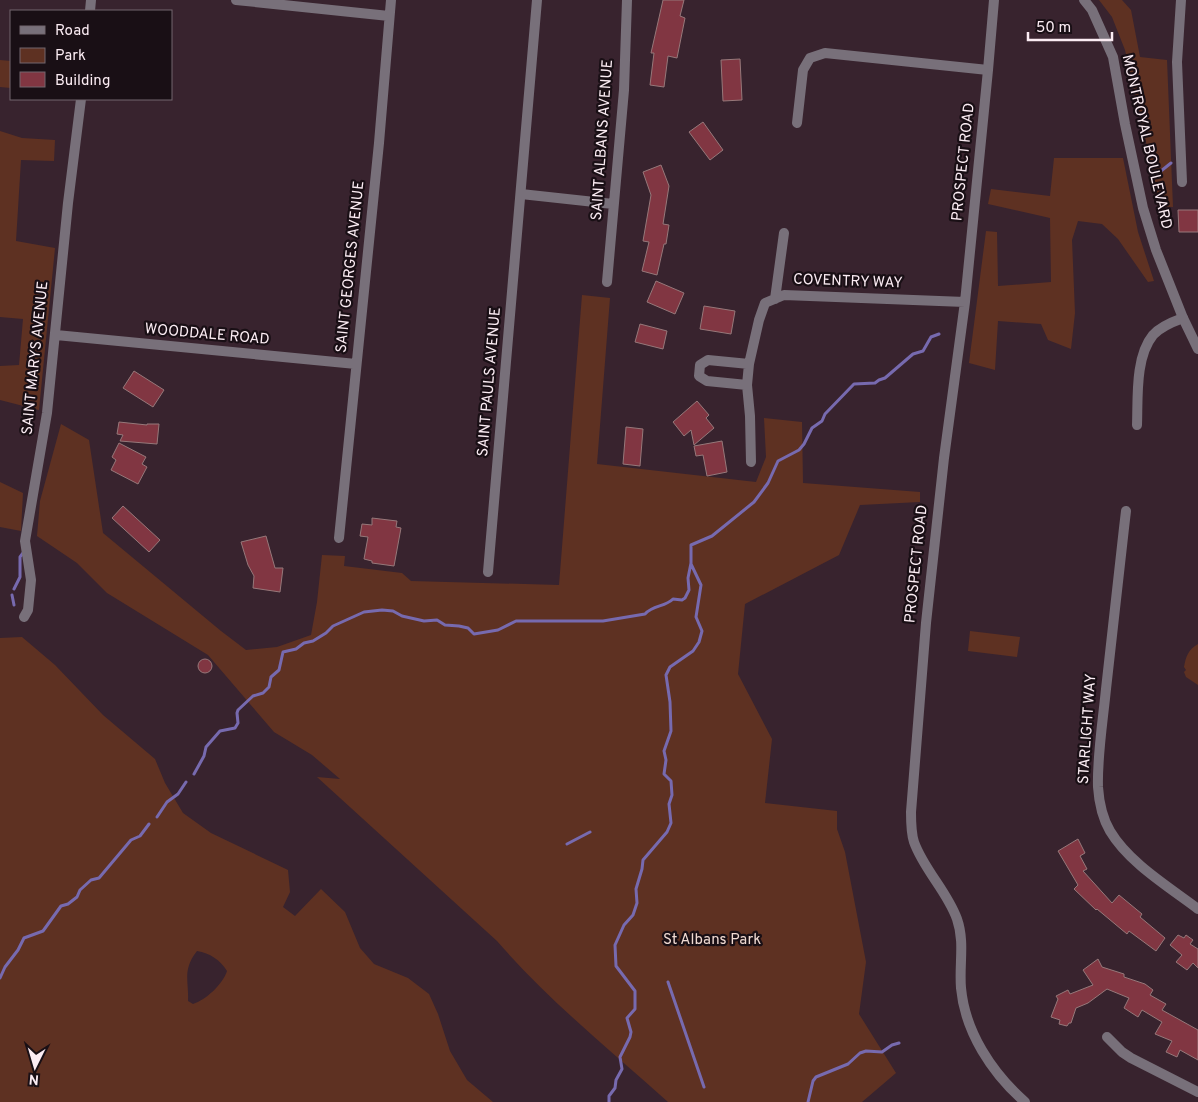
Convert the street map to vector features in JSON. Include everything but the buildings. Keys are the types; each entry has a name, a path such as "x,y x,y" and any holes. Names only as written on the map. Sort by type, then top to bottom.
{"street":[{"path":"236,0 389,16"},
{"name":"SAINT GEORGES AVENUE","path":"340,538 379,143 391,0"},
{"name":"SAINT PAULS AVENUE","path":"488,572 537,0"},
{"name":"SAINT ALBANS AVENUE","path":"607,282 624,90 627,0"},
{"name":"PROSPECT ROAD","path":"994,0 965,302 944,458 926,623 911,828 919,854 956,916 960,929 962,949 961,987 965,1010 974,1033 986,1058 1000,1078 1025,1102"},
{"name":"MONTROYAL BOULEVARD","path":"1084,0 1092,10 1113,57 1143,208 1156,250 1182,318 1198,349"},
{"path":"1181,0 1177,62 1182,182"},
{"path":"797,123 803,70 810,58 825,53 988,70"},
{"name":"SAINT MARYS AVENUE","path":"24,618 28,610 31,580 25,540 47,413 68,202 81,100"},
{"path":"521,194 613,204"},
{"path":"775,299 784,233"},
{"name":"COVENTRY WAY","path":"751,462 747,385 749,364 765,303 784,295 965,302"},
{"path":"1136,425 1140,365 1145,347 1154,334 1166,325 1182,318"},
{"name":"WOODDALE ROAD","path":"56,335 356,364"},
{"path":"747,385 707,381 699,376 700,365 708,360 749,364"},
{"name":"STARLIGHT WAY","path":"1126,511 1109,649 1099,768 1099,798 1109,830 1122,848 1198,909"},
{"path":"1107,1037 1131,1058 1198,1092"}],"green space":[{"path":"1099,0 1122,0 1131,10 1140,57 1167,60 1173,207 1158,206 1146,142 1125,50 1112,17"},
{"path":"0,60 10,61 10,88 0,87"},
{"path":"0,131 22,138 55,140 54,161 21,160 16,241 55,248 39,410 0,400 0,366 19,365 23,319 0,317"},
{"path":"1054,158 1123,158 1138,232 1154,281 1148,282 1118,239 1102,224 1078,221 1072,240 1075,313 1071,349 1048,340 1041,324 998,321 995,370 969,363 986,231 997,232 998,286 1051,282 1050,218 988,204 991,189 1050,196"},
{"name":"St Albans Park","path":"582,295 610,298 597,464 756,482 766,457 764,418 802,422 803,483 920,492 920,502 860,505 839,555 745,604 738,674 772,739 765,803 837,811 837,829 845,852 866,962 859,1014 896,1073 862,1102 668,1102 558,1004 497,941 317,777 340,779 312,755 274,732 208,655 107,593 77,563 37,536 40,501 61,424 89,440 103,533 246,650 277,647 311,635 322,555 345,556 344,566 402,573 411,581 559,585"},
{"path":"0,482 23,493 21,531 0,527"},
{"path":"970,631 1020,637 1017,657 968,651"},
{"path":"22,637 55,665 103,715 155,759 165,783 183,813 211,833 288,870 290,892 283,907 295,916 321,889 345,912 360,948 374,964 408,978 429,994 438,1014 450,1051 467,1080 493,1102 0,1102 0,638","holes":["197,951 206,953 214,958 227,971 222,981 213,991 193,1004 188,1001 187,976 189,964"]},
{"path":"1198,644 1198,685 1186,677 1184,667 1188,654"}],"waterway":[{"path":"1151,179 1171,163"},
{"path":"194,774 204,756 206,747 220,731 235,728 238,723 238,710 253,696 263,693 269,687 271,677 279,670 283,652 296,649 304,643 313,641 333,626 364,612 393,611 402,616 424,621 437,620 445,625 468,628 474,634 498,630 516,621 603,621 645,614 673,599 682,600 689,590 688,578 691,563 691,545 712,536 754,502 768,483 778,461 799,450 812,428 822,421 825,414 854,384 875,383 885,378 913,354 923,351 931,337 939,334"},
{"path":"14,589 20,577 20,557 23,553"},
{"path":"609,1102 609,1096 615,1088 616,1080 622,1069 620,1057 630,1037 631,1032 627,1018 635,1009 635,991 616,966 615,945 624,925 633,915 637,903 636,889 643,860 667,832 671,823 669,804 672,795 671,781 664,774 666,760 664,751 671,731 670,702 666,675 670,667 693,651 699,642 702,631 696,617 701,585 691,564"},
{"path":"12,595 14,605"},
{"path":"157,817 167,802 178,794 186,782"},
{"path":"0,978 24,938 43,931 61,906 68,904 77,897 80,890 91,880 99,878 131,840 140,836 149,824"},
{"path":"567,844 590,832"},
{"path":"668,982 704,1087"},
{"path":"808,1102 813,1081 816,1077 848,1064 860,1053 866,1051 882,1052 892,1045 899,1043"}]}
